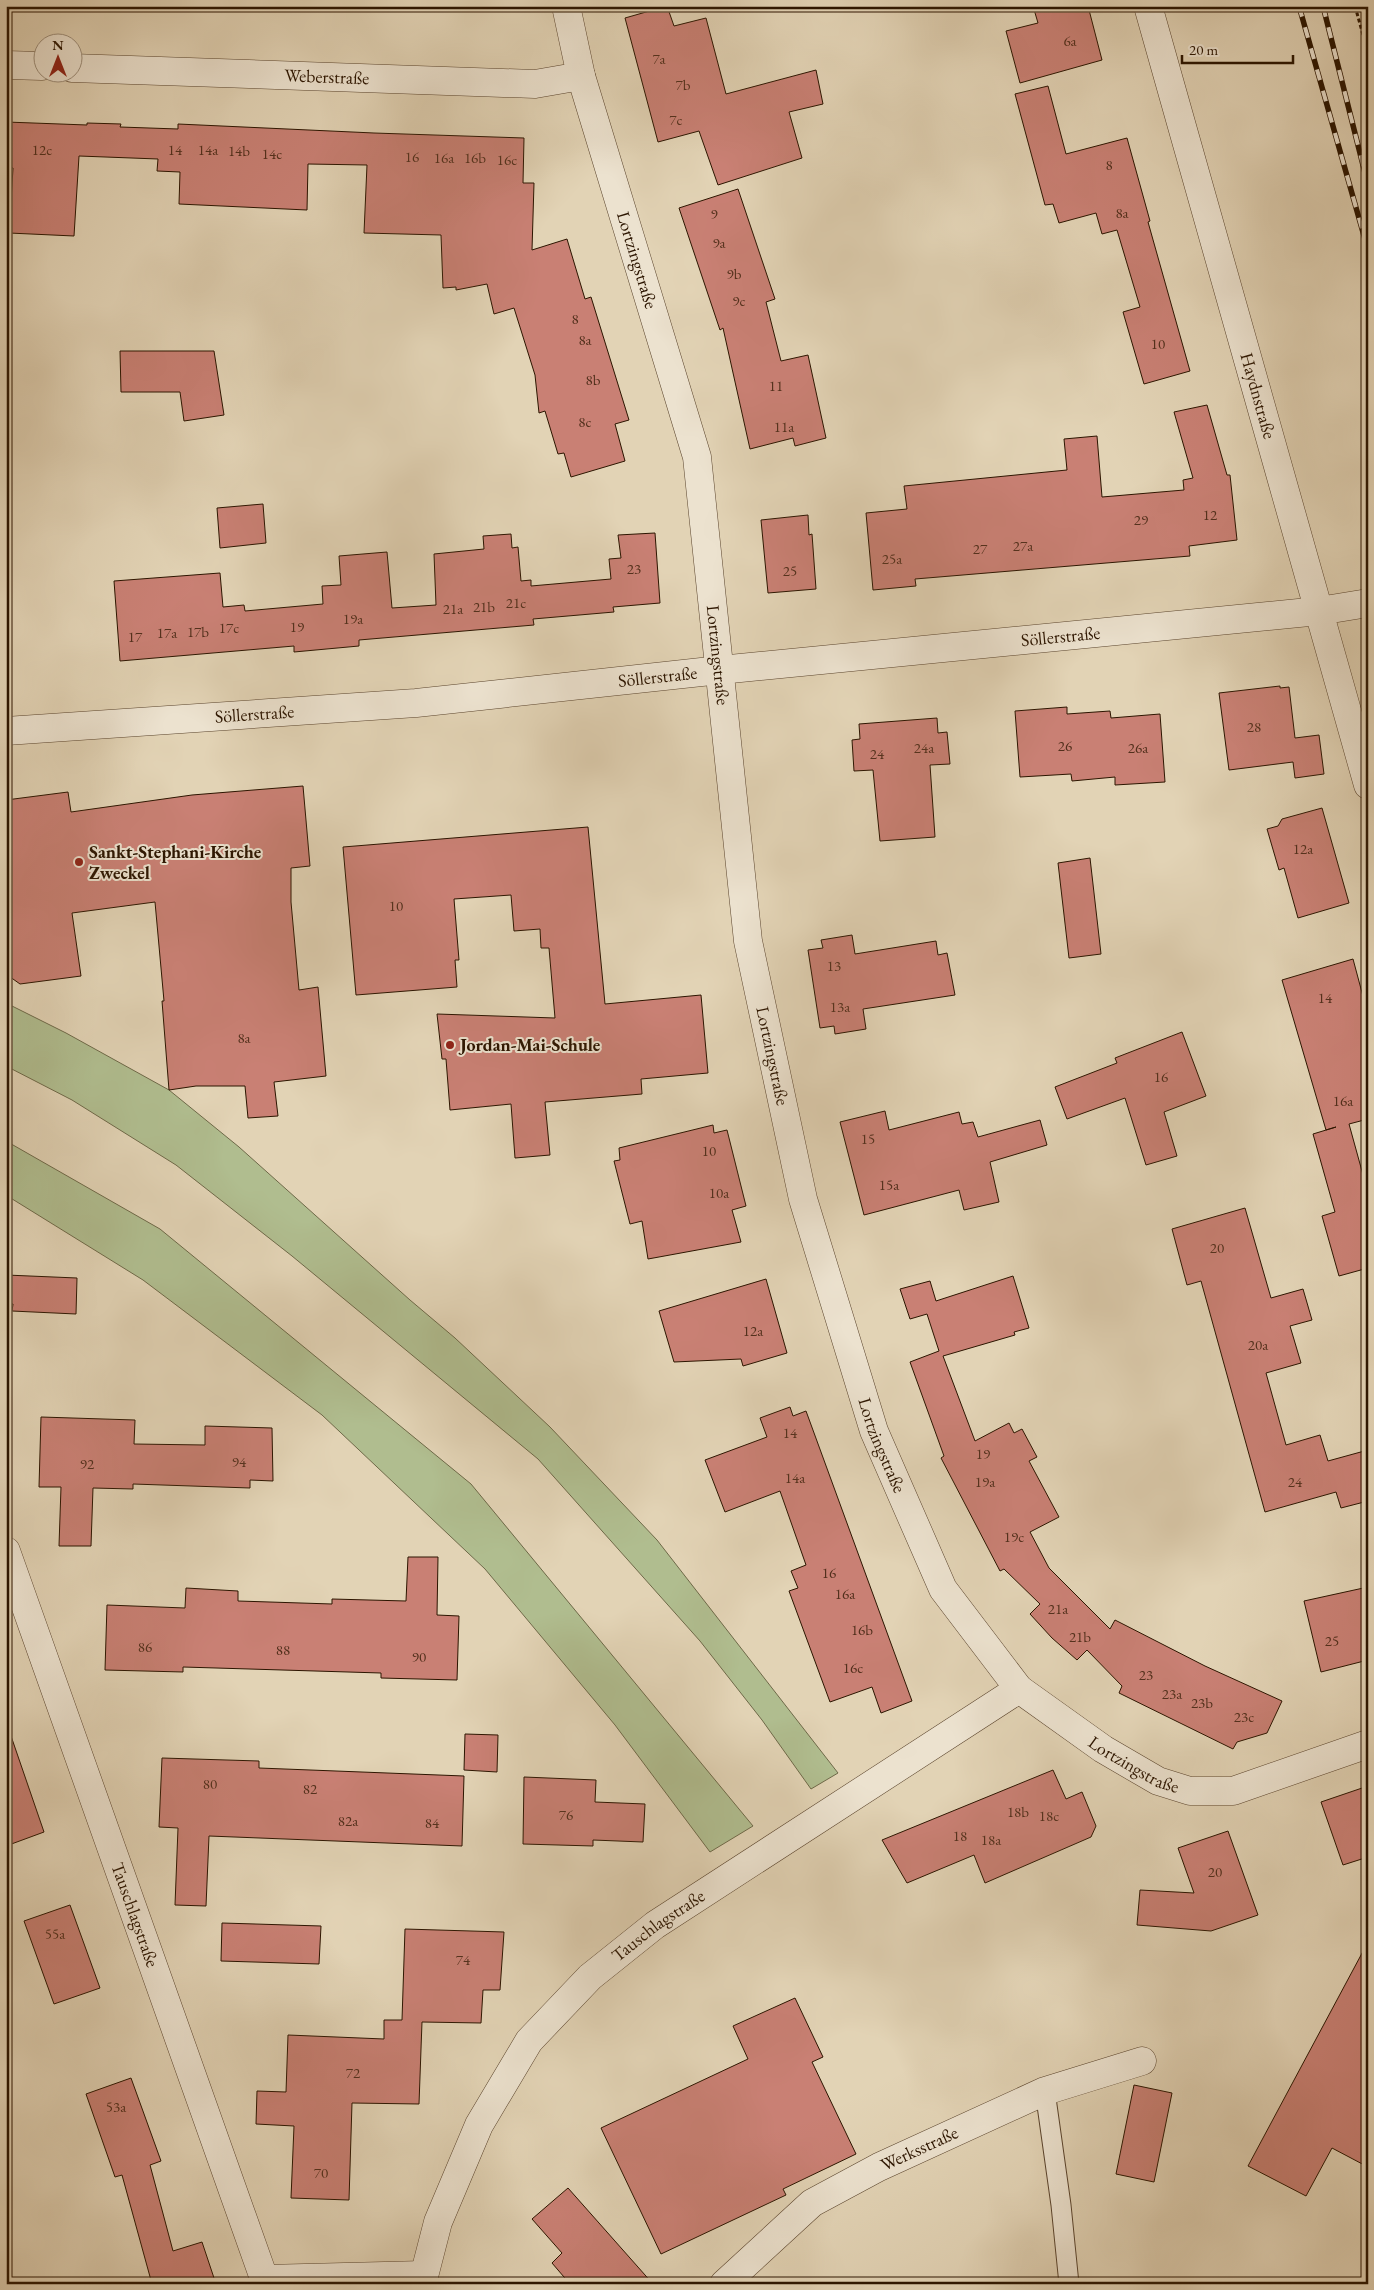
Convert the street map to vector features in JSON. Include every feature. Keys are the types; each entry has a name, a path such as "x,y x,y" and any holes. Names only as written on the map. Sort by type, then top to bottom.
{"street":[{"name":"Lortzingstraße","path":"566,6 581,76 697,457 748,941 803,1199 874,1431 943,1589 1019,1689 1104,1749 1158,1781 1190,1791 1233,1791 1368,1744"},
{"name":"Haydnstraße","path":"1148,6 1368,785"},
{"path":"6,65 32,66"},
{"name":"Weberstraße","path":"82,68 535,84 581,76"},
{"name":"Söllerstraße","path":"6,731 416,703 720,670 1319,611 1368,603"},
{"name":"Tauschlagstraße","path":"6,1551 266,2282 423,2279 438,2222 480,2125 529,2042 590,1977 655,1925 1019,1689"},
{"name":"Werksstraße","path":"724,2284 812,2203 879,2167 1045,2092 1142,2061"}],"lane":[{"path":"1045,2092 1061,2205 1069,2284"}],"path":[{"path":"1354,6 1368,52"}],"green space":[{"path":"6,1003 66,1033 169,1090 239,1147 455,1338 550,1427 657,1540 838,1773 811,1789 762,1720 700,1641 538,1459 292,1256 176,1165 72,1100 6,1066"},
{"path":"6,1141 160,1229 471,1484 753,1826 710,1852 615,1725 485,1569 322,1415 143,1280 9,1197 6,1197"}],"building":[{"path":"667,6 674,26 706,18 726,94 816,70 823,104 789,112 802,158 718,185 699,131 658,142 625,18"},
{"path":"1033,6 1088,6 1102,60 1020,83 1006,31 1038,23"},
{"path":"1048,86 1066,154 1127,138 1150,221 1148,222 1190,371 1144,384 1123,312 1140,307 1117,230 1102,234 1096,213 1059,223 1053,204 1045,205 1015,94"},
{"path":"6,122 87,125 87,123 121,124 120,127 178,129 178,124 524,138 523,183 534,183 532,250 567,239 585,299 591,297 629,420 615,424 625,461 571,477 564,453 558,454 545,411 539,413 535,375 514,308 494,314 487,284 456,290 456,287 443,288 441,235 364,233 367,165 308,164 307,210 179,204 180,172 157,171 158,159 79,156 74,236 9,233 13,168 6,168"},
{"path":"738,189 775,299 766,302 781,361 808,355 826,438 795,446 793,438 750,449 723,328 720,330 679,208"},
{"path":"120,351 214,351 224,415 184,421 180,392 121,392"},
{"path":"1207,405 1227,475 1230,475 1237,540 1189,546 1190,556 915,579 916,586 873,590 866,513 907,509 904,486 1067,470 1064,439 1097,436 1102,497 1184,490 1183,480 1193,478 1174,412"},
{"path":"263,504 266,543 220,548 217,508"},
{"path":"808,515 809,535 812,534 816,589 768,593 761,520"},
{"path":"655,533 660,603 613,607 614,612 533,619 534,625 359,640 359,646 294,652 294,646 120,661 114,581 220,573 223,607 244,605 245,611 323,604 322,586 341,585 339,556 387,552 392,608 436,605 434,554 484,549 483,536 511,534 512,548 518,547 521,581 531,580 531,586 611,579 609,559 621,558 618,535"},
{"path":"1280,686 1280,688 1289,687 1295,738 1319,735 1324,774 1295,778 1293,762 1229,770 1219,693"},
{"path":"1067,707 1067,714 1110,711 1111,718 1160,714 1165,782 1115,785 1115,777 1072,781 1071,774 1020,777 1015,711"},
{"path":"937,718 938,733 947,732 950,764 930,765 935,837 880,841 873,770 854,771 852,740 860,739 859,724"},
{"path":"303,786 310,866 291,868 291,902 299,990 318,987 326,1076 274,1082 278,1116 248,1118 245,1086 196,1086 169,1090 162,1001 164,1001 155,902 72,913 81,976 20,984 6,974 6,800 68,792 71,812 192,795"},
{"path":"1322,808 1349,903 1298,918 1284,868 1279,870 1267,829 1278,826 1282,819"},
{"path":"588,827 605,1004 701,995 708,1073 641,1079 642,1094 545,1102 550,1155 515,1158 511,1104 450,1110 446,1059 442,1059 437,1014 555,1018 549,948 541,948 540,929 514,931 511,895 454,899 459,960 455,960 457,987 356,995 343,847"},
{"path":"1090,858 1101,954 1069,958 1058,863"},
{"path":"852,935 855,954 936,941 938,955 947,953 955,995 863,1009 866,1029 835,1034 834,1026 820,1028 808,950 823,948 821,940"},
{"path":"1353,959 1368,1015 1368,1119 1349,1124 1368,1193 1368,1268 1339,1276 1322,1216 1335,1212 1313,1134 1336,1127 1326,1130 1282,980"},
{"path":"1182,1032 1206,1096 1164,1112 1177,1156 1146,1165 1125,1098 1067,1119 1055,1087 1117,1063 1115,1058"},
{"path":"885,1111 889,1130 959,1112 962,1124 973,1122 978,1137 1040,1120 1047,1145 990,1162 999,1202 964,1210 959,1190 864,1215 840,1122"},
{"path":"713,1125 714,1133 727,1130 746,1206 732,1210 741,1242 648,1259 642,1221 630,1224 614,1161 620,1160 619,1148"},
{"path":"1245,1208 1271,1298 1303,1289 1312,1320 1290,1326 1301,1363 1266,1373 1286,1445 1320,1435 1328,1461 1368,1450 1368,1501 1341,1508 1336,1492 1265,1512 1201,1281 1187,1285 1172,1229"},
{"path":"6,1275 77,1278 76,1314 12,1311 13,1304 6,1304"},
{"path":"1013,1276 1029,1328 1014,1332 1015,1335 943,1356 975,1441 1009,1423 1014,1433 1022,1429 1037,1457 1029,1461 1059,1517 1030,1532 1049,1568 1110,1629 1115,1620 1205,1666 1282,1701 1267,1733 1237,1742 1233,1749 1119,1693 1122,1686 1087,1650 1077,1660 1052,1638 1030,1614 1040,1604 1004,1569 1000,1571 941,1458 944,1456 910,1362 939,1351 927,1314 910,1319 900,1289 930,1281 936,1301"},
{"path":"766,1279 787,1353 743,1366 741,1359 674,1362 659,1311"},
{"path":"790,1407 793,1416 806,1411 912,1701 881,1713 872,1687 830,1702 789,1591 798,1588 791,1571 806,1565 780,1491 725,1512 705,1460 767,1437 760,1418"},
{"path":"41,1417 135,1420 134,1444 205,1445 205,1426 272,1428 273,1481 250,1480 250,1488 133,1484 133,1489 93,1488 91,1546 59,1546 61,1487 39,1487"},
{"path":"408,1557 438,1557 437,1615 459,1616 457,1680 381,1678 381,1673 183,1667 183,1672 105,1670 107,1605 185,1608 186,1588 238,1591 238,1601 332,1604 332,1599 406,1601"},
{"path":"1368,1587 1368,1660 1321,1672 1304,1601"},
{"path":"465,1734 498,1735 497,1772 464,1770"},
{"path":"11,1736 44,1832 6,1846 6,1737"},
{"path":"162,1758 259,1761 259,1768 464,1776 462,1846 209,1836 206,1906 175,1905 178,1828 159,1827"},
{"path":"1053,1770 1066,1799 1082,1792 1096,1826 1091,1837 985,1883 974,1855 907,1883 882,1840"},
{"path":"524,1777 596,1780 595,1802 645,1804 643,1842 593,1840 593,1846 523,1844"},
{"path":"1368,1786 1368,1857 1343,1865 1321,1802"},
{"path":"1228,1831 1258,1915 1211,1931 1137,1925 1140,1890 1194,1893 1178,1848"},
{"path":"70,1905 100,1988 54,2004 24,1921"},
{"path":"222,1923 321,1926 319,1964 221,1961"},
{"path":"405,1929 504,1932 500,1990 483,1990 481,2023 422,2022 419,2104 352,2103 349,2200 291,2198 294,2126 256,2124 257,2091 286,2092 288,2035 384,2039 384,2020 402,2020"},
{"path":"1368,1942 1368,2167 1332,2148 1306,2196 1248,2166"},
{"path":"795,1998 823,2057 812,2062 856,2154 783,2189 786,2195 661,2254 601,2128 748,2059 733,2026"},
{"path":"131,2078 161,2161 150,2165 173,2251 202,2242 216,2284 152,2284 122,2175 115,2177 86,2094"},
{"path":"1134,2085 1172,2093 1154,2182 1116,2174"},
{"path":"568,2188 653,2284 570,2284 552,2263 562,2253 532,2219"}],"railway":[{"path":"1299,6 1368,250"},
{"path":"1323,6 1368,185"}],"place":[{"name":"Sankt-Stephani-Kirche Zweckel","path":"79,862"},
{"name":"Jordan-Mai-Schule","path":"450,1045"}]}
